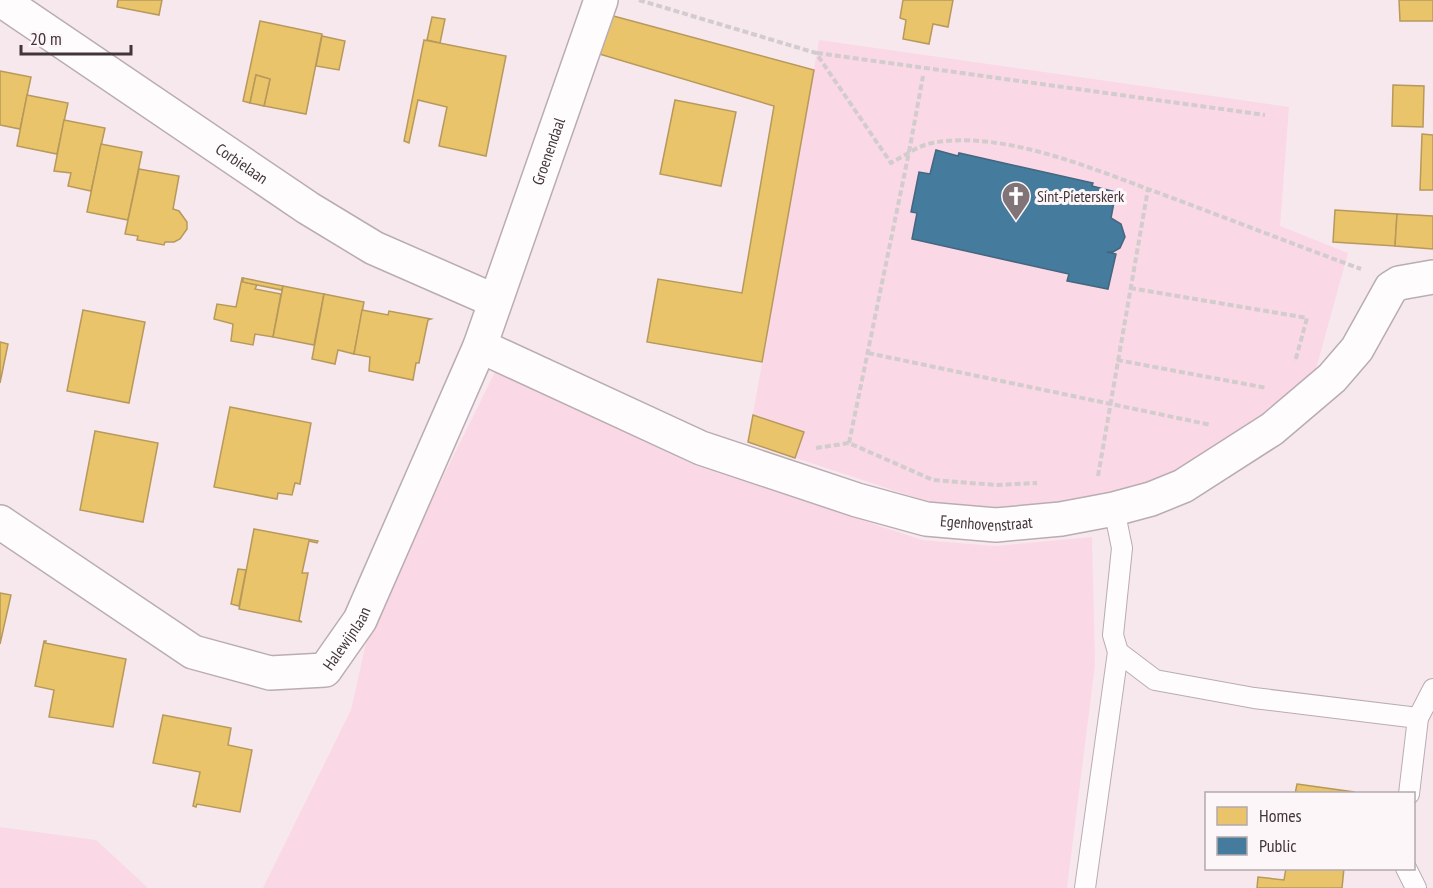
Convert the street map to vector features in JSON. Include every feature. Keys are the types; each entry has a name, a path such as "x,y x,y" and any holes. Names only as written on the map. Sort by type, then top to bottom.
{"street":[{"name":"Groenendaal","path":"495,301 601,0"},
{"name":"Corbielaan","path":"5,1 308,208 374,248 495,301"},
{"path":"1399,283 1433,277"},
{"name":"Egenhovenstraat","path":"480,346 700,448 857,500 926,519 996,525 1060,519 1114,509 1151,499 1183,486 1272,429 1332,378 1357,349 1391,288 1399,283"},
{"name":"Halewijnlaan","path":"0,522 193,652 270,673 325,670 360,620 480,346 495,301"}],"lane":[{"path":"1085,888 1118,652 1113,635 1122,548 1114,509"},
{"path":"1118,652 1155,680 1254,698 1418,718"},
{"path":"1409,792 1418,718 1433,688"},
{"path":"1398,888 1401,870"},
{"path":"1407,870 1416,888"}],"path":[{"path":"639,0 816,53 1265,115"},
{"path":"816,53 891,164 909,152 930,143 959,140 990,141 1079,162 1399,283"},
{"path":"849,443 923,76"},
{"path":"1098,476 1148,189"},
{"path":"1130,288 1307,318 1295,363 1288,370"},
{"path":"868,353 1212,425 1203,431"},
{"path":"1117,360 1268,388"},
{"path":"1259,395 1275,382"},
{"path":"812,449 849,443 933,480 996,486 1047,482"},
{"path":"1088,477 1108,473"}],"shaded area":[{"path":"819,40 1289,107 1280,226 1348,253 1314,376 1264,418 1177,473 1146,487 1060,503 996,507 929,502 748,442"},
{"path":"495,372 528,385 694,465 922,540 995,546 1092,537 1095,665 1067,888 263,888 351,710 370,625"},
{"path":"0,827 96,840 148,888 0,888"}],"building: Homes":[{"path":"118,0 162,0 159,15 117,7"},
{"path":"903,0 953,0 948,27 933,24 929,44 903,39 906,20 900,18"},
{"path":"1399,0 1433,0 1433,21 1400,21"},
{"path":"606,14 814,70 762,362 647,342 658,279 742,293 774,106 596,53"},
{"path":"432,17 445,19 440,43 427,40"},
{"path":"260,21 322,34 306,114 264,106 270,79 256,75 250,103 243,101"},
{"path":"322,36 345,41 339,70 316,66"},
{"path":"424,40 506,56 486,156 439,146 447,107 418,100 409,143 404,141"},
{"path":"0,71 31,77 20,129 0,125"},
{"path":"256,75 270,79 264,106 250,103"},
{"path":"1393,85 1424,86 1423,127 1392,126"},
{"path":"27,95 68,103 57,154 17,146"},
{"path":"675,100 736,112 721,186 660,174"},
{"path":"64,120 105,128 91,191 68,186 71,173 54,171"},
{"path":"1422,134 1433,135 1433,190 1420,190"},
{"path":"101,144 142,152 128,220 87,212"},
{"path":"139,169 179,176 173,209 179,211 187,222 187,229 180,239 165,242 164,245 137,240 138,236 125,234"},
{"path":"1335,210 1397,214 1395,246 1333,242"},
{"path":"1397,214 1433,216 1433,249 1395,246"},
{"path":"242,278 243,282 257,285 255,289 281,294 273,337 255,334 253,345 231,341 233,324 214,319 217,304 236,307"},
{"path":"243,278 283,286 282,290 243,282"},
{"path":"283,286 324,294 314,345 273,337"},
{"path":"324,294 364,302 354,354 338,350 335,364 312,359"},
{"path":"83,310 145,322 129,403 67,391"},
{"path":"362,310 388,315 389,311 431,319 428,320 413,380 369,371 370,357 354,354"},
{"path":"0,342 8,344 0,383"},
{"path":"230,407 311,423 300,484 295,483 292,495 278,493 277,499 214,487"},
{"path":"753,415 804,432 795,458 748,442"},
{"path":"95,431 158,443 143,522 80,510"},
{"path":"254,529 318,541 317,543 309,541 302,573 308,573 299,620 302,622 239,609"},
{"path":"238,569 246,570 239,606 231,604"},
{"path":"0,593 11,595 0,644"},
{"path":"44,641 126,659 113,727 49,717 54,690 35,686"},
{"path":"163,715 231,728 228,745 252,750 240,812 197,804 196,807 193,806 200,772 153,763"},
{"path":"1297,784 1354,792 1295,792"},
{"path":"1286,870 1344,870 1342,888 1257,888 1258,877 1284,880"}],"building: Public":[{"name":"Sint-Pieterskerk","path":"936,150 1093,183 1092,186 1116,192 1111,218 1121,224 1125,237 1120,248 1107,252 1116,254 1108,289 1067,281 1069,274 912,239 917,213 911,212 919,172 930,174"}],"place":[{"name":"Sint-Pieterskerk","path":"1016,222"}]}
